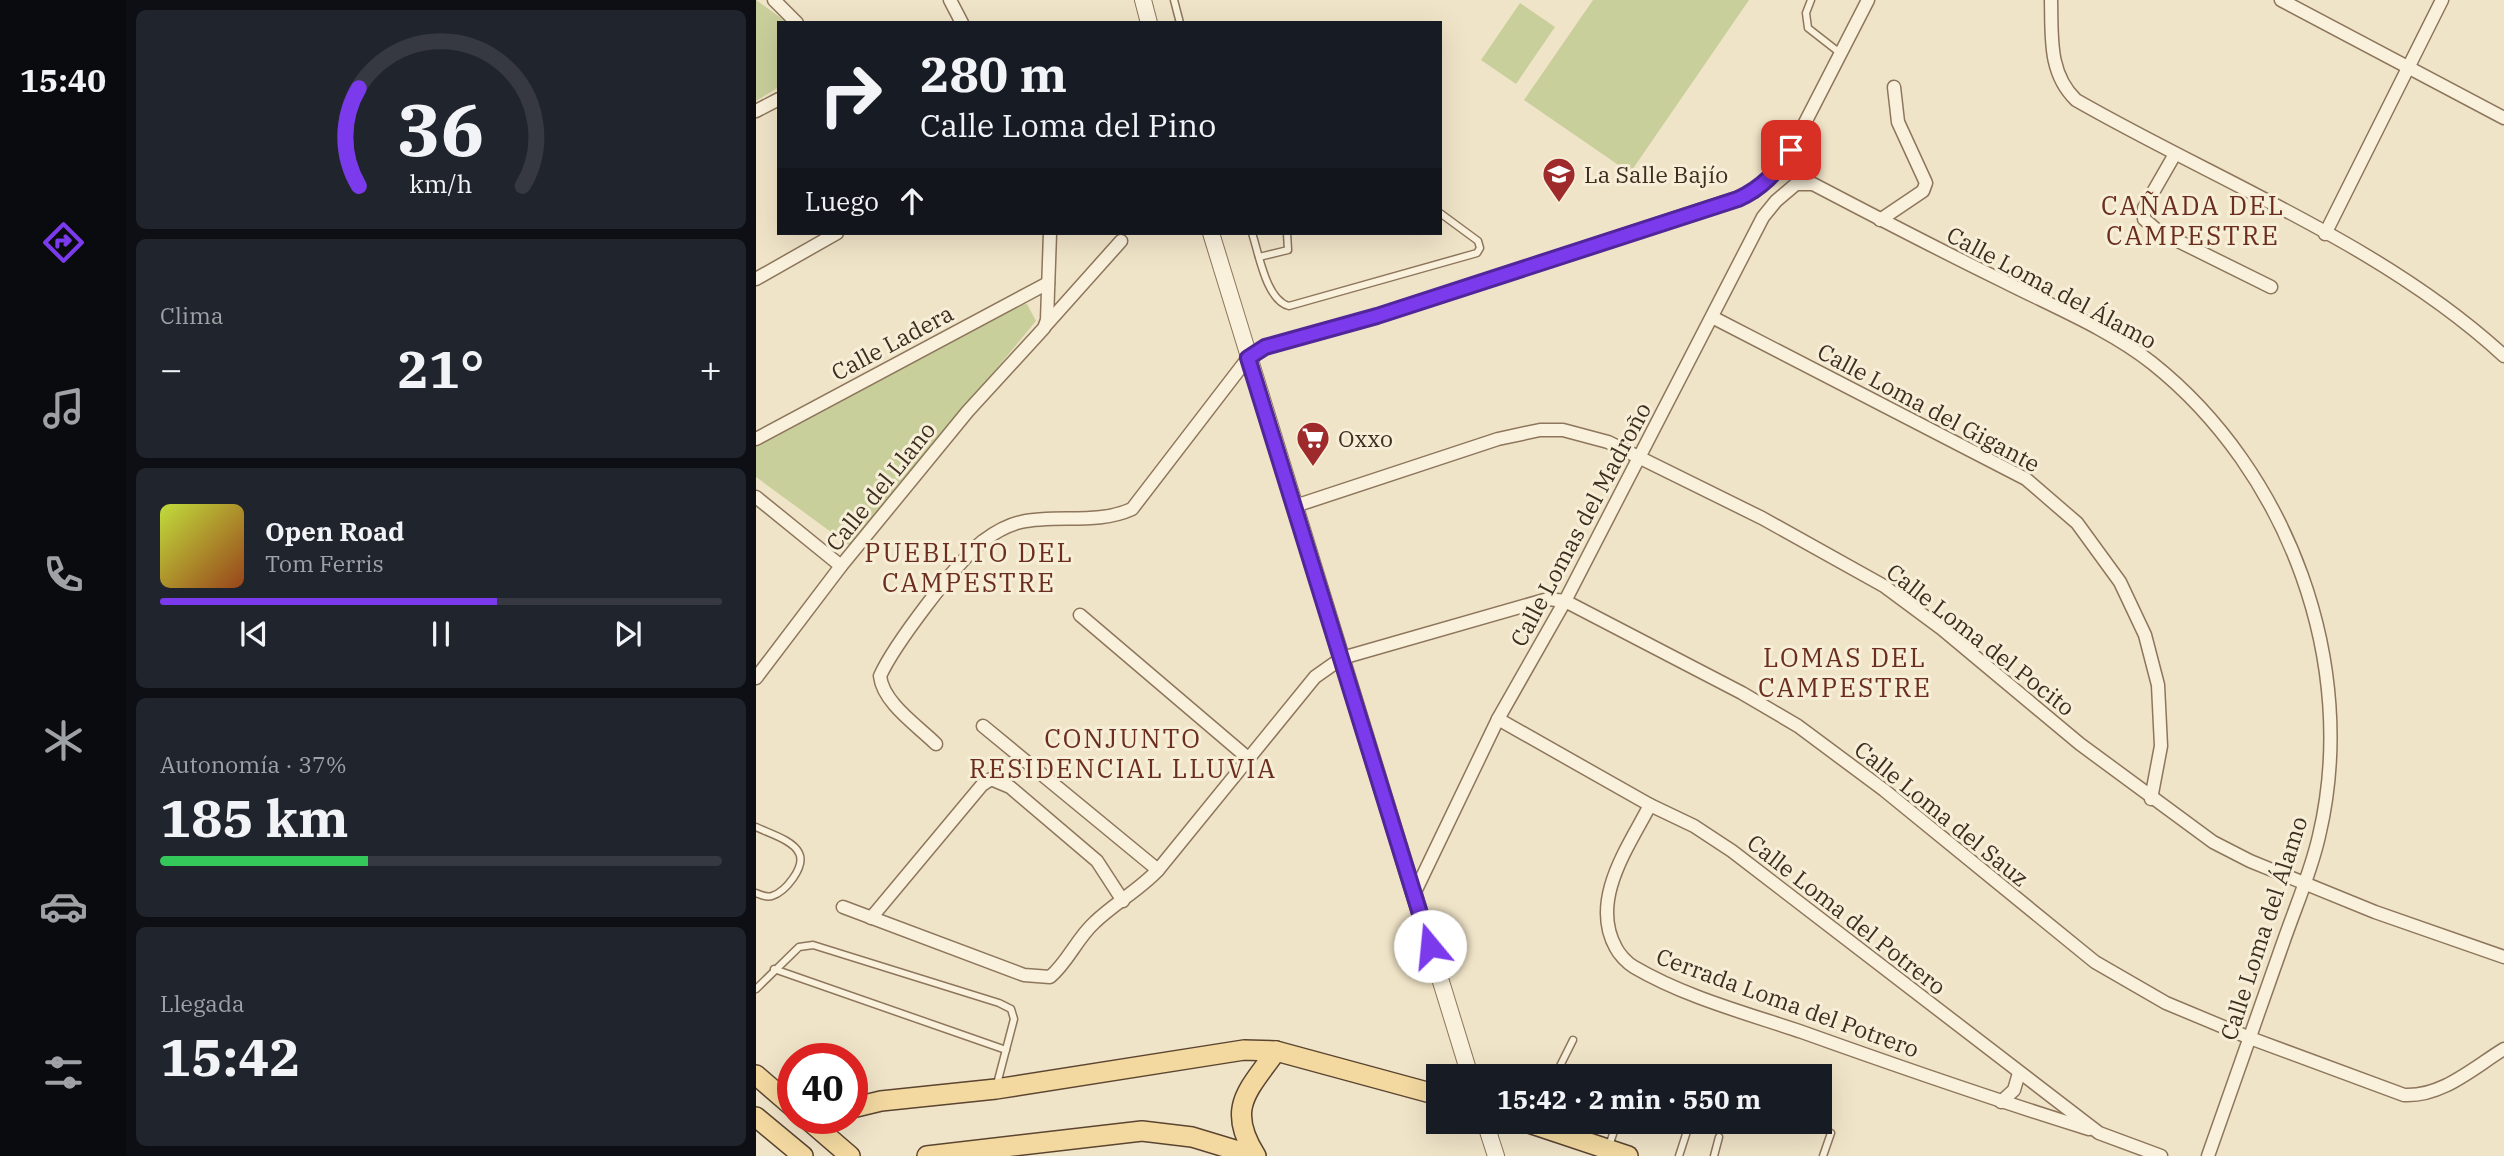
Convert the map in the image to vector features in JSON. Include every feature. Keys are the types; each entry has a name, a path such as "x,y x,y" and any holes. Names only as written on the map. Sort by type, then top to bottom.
{"main road":[{"path":"868,1104 996,1089 1244,1050 1276,1051 1426,1092"},
{"path":"1255,1156 1242,1126 1241,1101 1246,1089 1276,1051"},
{"path":"760,1077 777,1082"},
{"path":"760,1077 777,1092"},
{"path":"868,1099 881,1101"},
{"path":"760,1125 803,1156"},
{"path":"927,1156 1142,1131 1192,1136 1255,1156"},
{"path":"825,1134 850,1156"},
{"path":"1562,1134 1628,1156"}],"street":[{"path":"774,0 795,21"},
{"path":"950,0 960,21"},
{"path":"1143,0 1148,21"},
{"path":"936,744 881,687 880,676 886,663 964,560 981,542 997,531 1021,522 1112,516 1132,509 1248,358 1265,347 1377,316 1754,192 1770,178 1791,150 1868,0"},
{"path":"2281,0 2504,118"},
{"path":"2325,234 2442,0"},
{"path":"2051,1 2053,53 2057,76 2065,90 2076,100 2325,234 2410,284 2477,331 2504,356"},
{"path":"1880,220 1923,191 1926,183 1898,122 1894,87"},
{"path":"756,111 777,100"},
{"path":"2175,154 2144,208 2144,219 2158,230 2270,287"},
{"name":"Calle Loma del Álamo","path":"1796,184 1813,184 2080,321 2149,361 2189,395 2229,440 2252,473 2294,550 2316,622 2329,708 2327,787 2319,836 2304,883 2208,1156"},
{"name":"Calle Lomas del Madroño","path":"1414,894 1498,719 1565,600 1763,217 1776,201 1796,184"},
{"path":"756,279 833,235"},
{"path":"1044,328 1047,320 1050,235"},
{"path":"1212,235 1466,1064"},
{"name":"Calle del Llano","path":"756,678 841,566 968,411 1121,242"},
{"name":"Calle Ladera","path":"756,439 1048,283"},
{"name":"Calle Loma del Gigante","path":"1712,317 2026,479 2077,523 2120,582 2145,635 2158,685 2161,746 2151,799"},
{"name":"Calle Loma del Pocito","path":"1295,506 1498,439 1540,430 1583,433 1639,457 1762,518 1884,586 1942,629 2151,799 2213,842 2304,883 2504,957"},
{"path":"756,497 841,566"},
{"path":"843,907 1024,975 1044,978 1055,973 1077,940 1096,920 1123,901 1158,870 1315,677 1342,658 1536,600 1565,600"},
{"name":"Calle Loma del Sauz","path":"1565,600 1798,726 1884,790 2095,962 2166,1003 2250,1038 2404,1095 2421,1096 2438,1091 2504,1049"},
{"path":"1080,615 1248,758"},
{"name":"Calle Loma del Potrero","path":"1498,719 1694,826 1732,851 2099,1133 2161,1156"},
{"path":"982,726 1158,870"},
{"path":"871,918 982,785 991,779 1010,787 1097,861 1112,880 1123,901"},
{"name":"Cerrada Loma del Potrero","path":"1650,804 1612,879 1607,901 1608,929 1616,949 1630,965 1704,998 2001,1102 2099,1133"},
{"path":"2001,1102 2014,1090 2019,1073"},
{"path":"1489,1134 1496,1156"}],"lane":[{"path":"1174,0 1180,21"},
{"path":"1811,0 1806,13 1808,29 1842,54"},
{"path":"1253,235 1278,301 1289,306 1300,305 1477,253 1480,248 1478,241 1442,214"},
{"path":"1259,257 1288,250 1287,235"},
{"path":"756,827 793,846 799,853 800,862 799,870 774,896 768,898 756,893"},
{"path":"756,989 799,947 813,945 999,1003 1011,1009 1014,1019 996,1089"},
{"path":"775,969 1006,1050"},
{"path":"1561,1064 1573,1040"},
{"path":"1607,1150 1613,1134"},
{"path":"1679,1156 1686,1134"},
{"path":"1823,1156 1831,1134"},
{"path":"1714,1156 1719,1137"}],"green space":[{"path":"756,0 785,21 777,21 777,88 756,101"},
{"path":"1593,0 1749,0 1630,173 1524,100"},
{"path":"1520,3 1555,27 1516,84 1481,60"},
{"path":"1027,304 1036,321 850,546 756,477 756,445 1020,305"}],"place":[{"name":"La Salle Bajío","path":"1559,204"},
{"name":"Oxxo","path":"1313,468"}],"district":[{"name":"CAÑADA DEL CAMPESTRE","path":"2193,220"},
{"name":"PUEBLITO DEL CAMPESTRE","path":"969,567"},
{"name":"LOMAS DEL CAMPESTRE","path":"1845,672"},
{"name":"CONJUNTO RESIDENCIAL LLUVIA","path":"1123,753"}],"route":[{"path":"1430,946 1248,358 1265,347 1377,316 1738,199 1754,192 1770,178 1791,150"}]}
